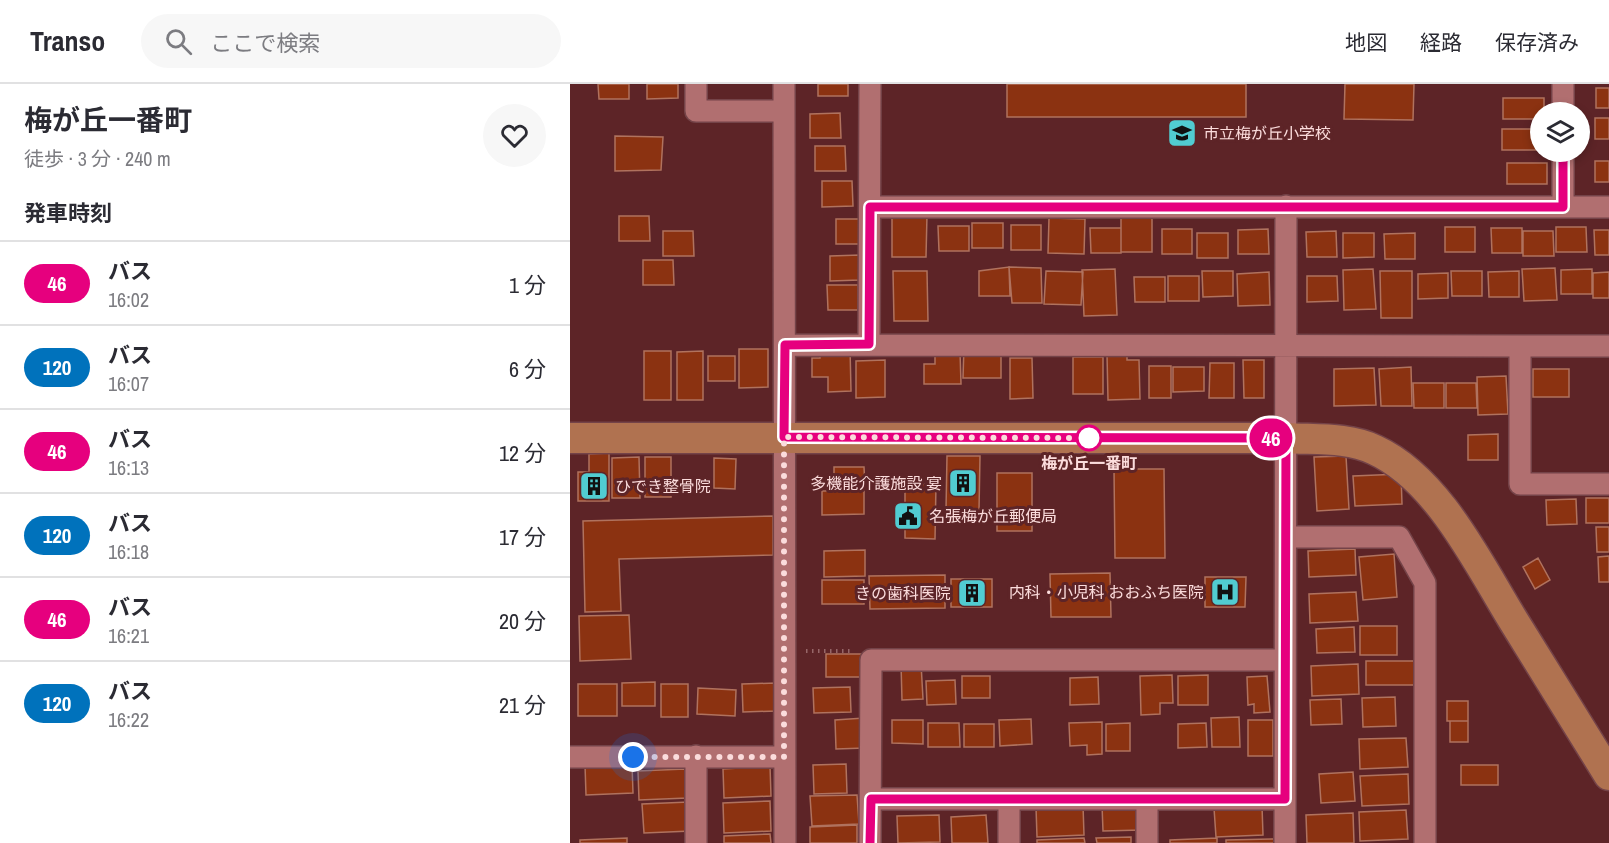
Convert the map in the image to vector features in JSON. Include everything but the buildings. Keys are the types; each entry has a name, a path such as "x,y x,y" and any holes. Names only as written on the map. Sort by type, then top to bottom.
{"street":[{"path":"696,84 696,111 784,111"},
{"path":"784,84 785,843"},
{"path":"869,344 870,84"},
{"path":"1563,84 1563,102"},
{"path":"1563,162 1563,207"},
{"path":"1285,843 1286,206"},
{"path":"870,207 1609,207"},
{"path":"785,345 1609,346"},
{"path":"1520,346 1520,484 1609,484"},
{"path":"570,438 1286,438 1360,444 1393,460 1420,482 1463,539 1609,775"},
{"path":"1286,537 1400,537 1425,583 1425,843"},
{"path":"870,843 871,660 1285,660"},
{"path":"696,756 696,843"},
{"path":"570,757 784,757"},
{"path":"871,799 1285,799"},
{"path":"1009,799 1009,843"},
{"path":"1147,799 1147,843"}],"path":[{"path":"784,651 858,651 871,660"}],"bus line":[{"name":"46","path":"870,843 871,799 1285,799 1286,438 784,437 785,345 869,344 870,207 1563,207 1563,162"}],"place":[{"name":"市立梅が丘小学校","path":"1182,133"},
{"name":"梅が丘一番町","path":"1089,438"},
{"name":"多機能介護施設 宴","path":"963,483"},
{"name":"ひでき整骨院","path":"594,486"},
{"name":"名張梅が丘郵便局","path":"908,516"},
{"name":"内科・小児科 おおふち医院","path":"1225,592"},
{"name":"きの歯科医院","path":"972,593"}],"route":[{"path":"633,757 784,757 784,437 1095,438 1089,438"}]}
